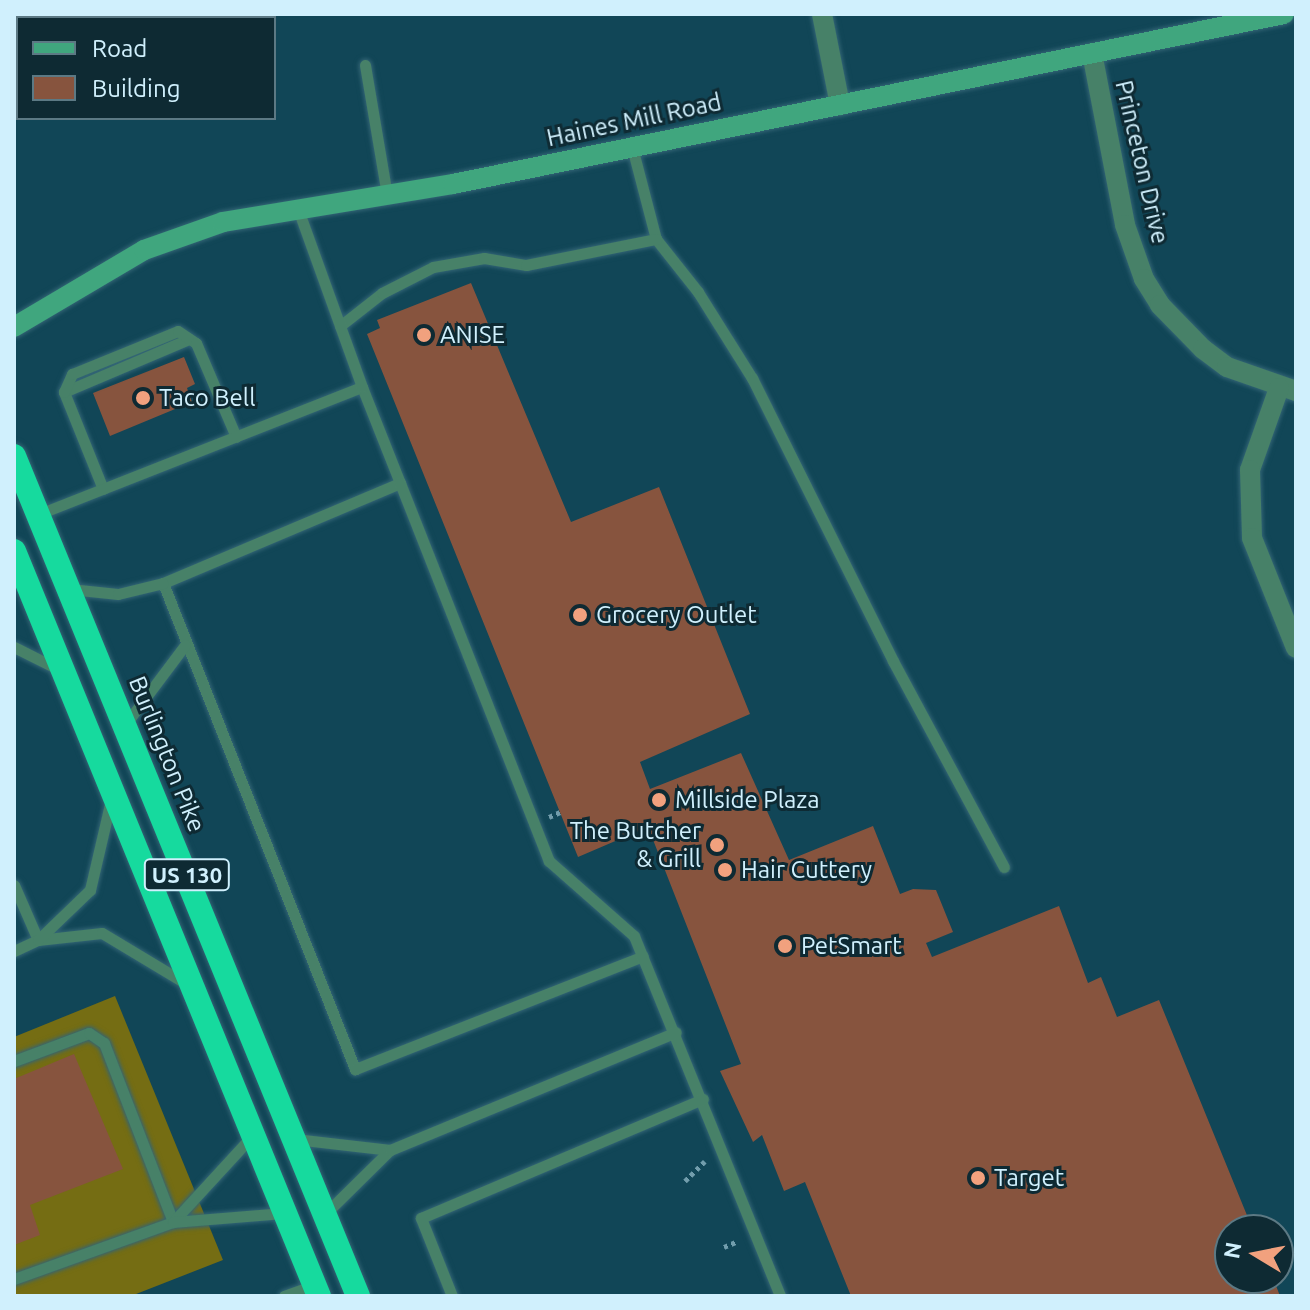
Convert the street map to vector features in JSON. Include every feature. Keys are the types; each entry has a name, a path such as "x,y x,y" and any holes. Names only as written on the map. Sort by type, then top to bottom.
{"highway":[{"name":"Burlington Pike","path":"14,456 358,1296"},
{"name":"US 130","path":"14,551 316,1290"}],"street":[{"path":"822,14 840,105"},
{"name":"Haines Mill Road","path":"14,327 144,250 223,222 387,195 632,147 1284,14"},
{"name":"Princeton Drive","path":"1092,53 1125,225 1144,279 1160,305 1203,349 1227,367 1288,390"},
{"path":"1288,390 1250,470 1252,538 1296,648"}],"lane":[{"path":"365,65 387,195"},
{"path":"632,147 656,239 698,292 752,378 893,661 1004,867"},
{"path":"298,209 362,387 549,861 634,936 676,1032 780,1296"},
{"path":"340,326 382,293 433,267 484,258 526,265 656,239"},
{"path":"103,489 64,392 72,374 178,331 189,339 236,437"},
{"path":"39,514 362,387"},
{"path":"70,589 118,594 163,583 400,483"},
{"path":"163,583 355,1069 643,956"},
{"path":"124,725 185,645"},
{"path":"14,647 64,671"},
{"path":"38,940 90,890 112,792"},
{"path":"14,885 38,940"},
{"path":"14,951 38,940 102,933 191,987"},
{"path":"325,1214 390,1150 676,1032"},
{"path":"14,1061 89,1033 104,1043 173,1222"},
{"path":"452,1296 421,1218 703,1099"},
{"path":"173,1222 252,1136"},
{"path":"294,1139 390,1150"},
{"path":"14,1279 173,1222 284,1213"},
{"path":"284,1296 316,1290"}],"shaded area":[{"path":"115,996 223,1260 131,1296 14,1296 14,1037"}],"building":[{"name":"Millside Plaza","path":"471,283 571,522 659,487 750,714 640,762 650,789 741,753 789,860 873,826 900,894 913,889 936,890 953,932 926,943 932,957 1059,906 1088,983 1101,977 1117,1017 1159,1000 1246,1214 1214,1214 1214,1294 1280,1296 851,1296 805,1182 784,1191 762,1135 753,1142 720,1071 741,1064 648,827 578,857 367,334 380,328 377,320"},
{"name":"Taco Bell","path":"184,357 195,384 187,388 192,402 110,436 93,393"},
{"path":"74,1054 123,1169 30,1205 40,1235 14,1245 14,1079"}],"place":[{"name":"ANISE","path":"424,335"},
{"name":"Taco Bell","path":"143,398"},
{"name":"Grocery Outlet","path":"580,615"},
{"name":"Millside Plaza","path":"659,800"},
{"name":"The Butcher & Grill","path":"717,845"},
{"name":"Hair Cuttery","path":"725,870"},
{"name":"PetSmart","path":"785,946"},
{"name":"Target","path":"978,1178"}]}
